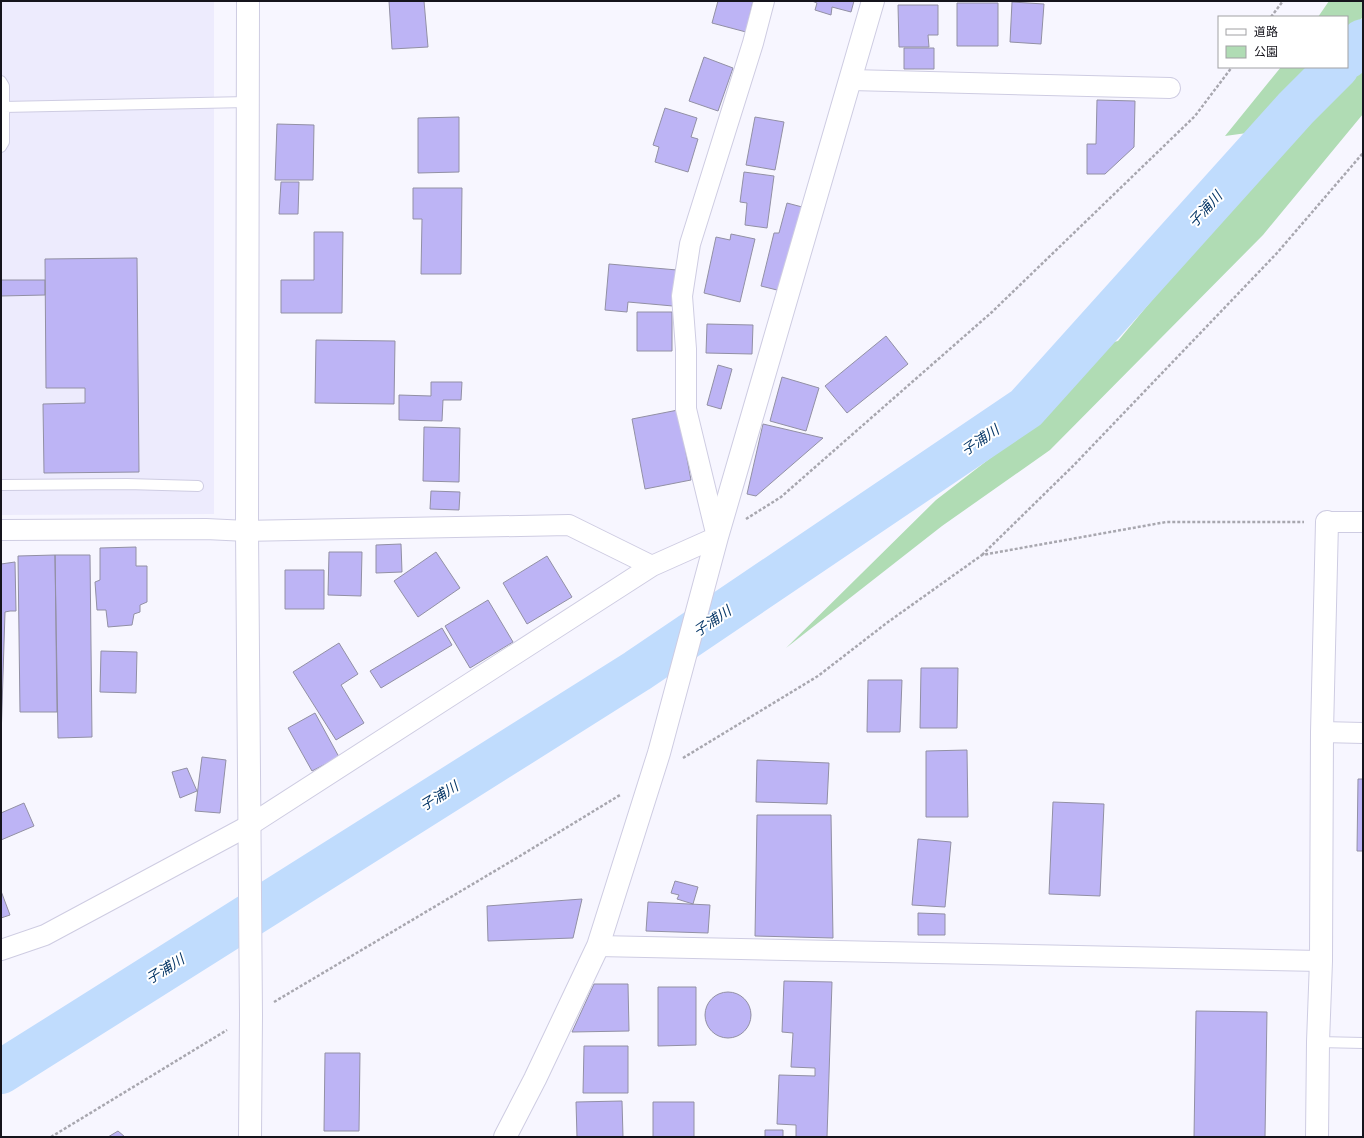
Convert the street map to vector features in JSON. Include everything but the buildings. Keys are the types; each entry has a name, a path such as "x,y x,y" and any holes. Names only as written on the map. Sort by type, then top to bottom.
{"street":[{"path":"248,1 247,531 251,1010 250,1137"},
{"path":"718,537 686,409 686,348 682,296 690,244 753,43 764,1"},
{"path":"505,1137 598,946 659,753 718,537 873,1"},
{"path":"851,80 1170,88"},
{"path":"1318,1137 1318,1042 1321,961 1322,732 1327,522 1363,522"},
{"path":"1,530 206,529 247,531 569,525 652,566"},
{"path":"1,950 45,935 250,825 652,566 718,537"},
{"path":"1322,732 1363,733"},
{"path":"598,946 1321,961"}],"lane":[{"path":"1,81 4,86 4,142 1,147"},
{"path":"3,107 248,102"},
{"path":"1,485 126,484 198,486"},
{"path":"1318,1042 1363,1043"}],"path":[{"path":"1272,16 1283,1"},
{"path":"718,537 781,497 992,312 1195,116 1231,68"},
{"path":"51,1137 251,1010 515,859 818,676 888,622 982,555 1074,465 1272,258 1363,153"},
{"path":"982,555 1166,522 1327,522"}],"shaded area":[{"path":"1,1 214,1 214,514 1,515"}],"green space":[{"path":"1329,1 1363,1 1363,17 1348,32 1348,16 1319,16"},
{"path":"1363,60 1363,114 1263,235 1050,450 942,526 786,648 936,500 1041,419 1045,402 1101,345 1118,341 1312,107 1345,85"},
{"path":"1280,68 1310,68 1247,133 1225,136"}],"waterway":[{"name":"子浦川","path":"1348,56 1363,41"},
{"name":"子浦川","path":"1,1072 637,671 1026,408 1296,108 1336,68"}]}
